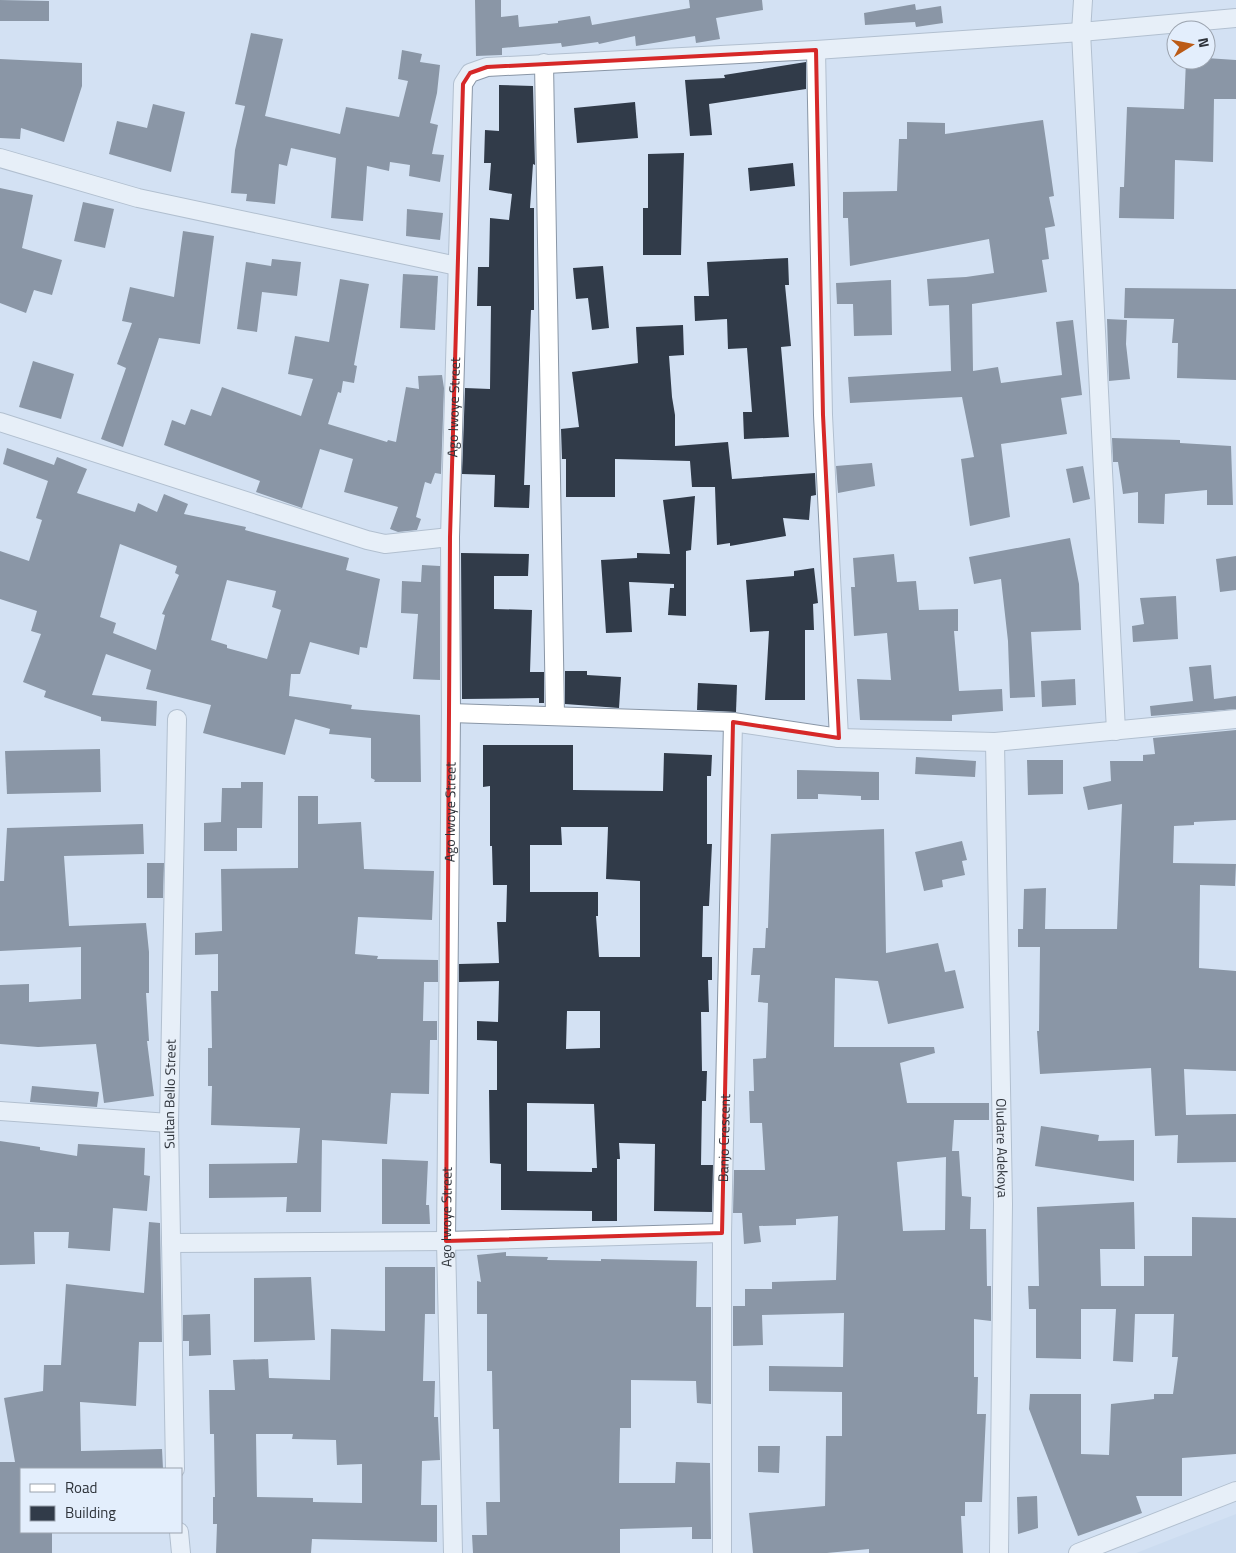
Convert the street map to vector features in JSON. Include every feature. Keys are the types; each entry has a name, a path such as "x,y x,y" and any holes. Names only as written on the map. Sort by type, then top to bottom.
{"street":[{"path":"1083,0 1081,32 1116,731"},
{"path":"555,716 544,63 816,50 1081,32 1236,18"},
{"path":"816,50 823,414 839,738"},
{"name":"Ago Iwoye Street","path":"453,1553 446,1241 451,713 450,537 463,84 470,73 487,68 544,63"},
{"path":"0,158 138,198 458,266"},
{"path":"0,422 366,540 385,544 450,537"},
{"path":"451,713 733,722 839,738 995,742 1236,720"},
{"name":"Sultan Bello Street","path":"175,1468 169,1124 177,719"},
{"name":"Banjo Crescent","path":"722,1553 722,1233 733,722"},
{"name":"Oludare Adekoya","path":"995,742 1003,1204 999,1553"},
{"path":"0,1111 169,1124"},
{"path":"171,1243 446,1241 722,1233"},
{"path":"1078,1553 1236,1491"},
{"path":"179,1533 181,1553"}],"highlighted area":[{"path":"816,50 823,415 839,738 733,722 722,1233 446,1241 450,537 463,84 470,73 487,67 544,63"}],"shaded area":[{"path":"1236,1514 1236,1553 1136,1553 1205,1526"}],"building":[{"path":"0,0 49,1 49,21 0,21"},
{"path":"475,0 501,0 501,17 518,15 519,27 558,23 558,21 590,16 592,25 690,8 689,0 762,0 763,10 716,18 720,39 696,43 695,36 636,46 635,36 599,44 598,42 562,47 561,43 502,48 502,55 476,56"},
{"path":"915,4 916,10 941,6 943,23 916,27 915,22 865,25 864,13"},
{"path":"251,33 283,39 265,116 340,134 346,107 399,117 408,81 398,79 402,50 422,54 420,62 440,65 437,93 430,123 438,125 432,154 444,155 440,182 409,176 410,165 390,162 389,171 367,166 363,221 331,218 336,158 291,148 287,166 279,164 275,204 246,201 247,194 231,193 235,150 245,106 235,104"},
{"path":"0,59 82,63 82,86 64,142 21,128 20,139 0,138"},
{"path":"1216,59 1236,60 1236,99 1214,99 1213,162 1175,160 1174,219 1119,218 1120,187 1124,187 1127,107 1184,109 1186,70 1216,70"},
{"path":"806,62 806,89 709,104 712,135 690,136 685,80 725,78 724,75"},
{"path":"499,85 533,86 535,165 533,164 530,208 534,208 534,310 531,310 524,485 530,485 529,508 494,507 495,475 462,474 465,388 490,389 491,306 477,306 478,267 489,267 490,218 509,220 512,194 489,190 491,163 484,163 485,130 499,131"},
{"path":"635,102 638,138 577,143 574,108"},
{"path":"153,104 185,112 171,172 109,154 117,121 147,128"},
{"path":"1043,120 1054,196 1049,197 1055,226 1045,228 1049,259 1042,260 1047,292 972,304 973,371 998,367 1001,383 1062,375 1056,322 1073,320 1082,395 1061,398 1067,434 1001,444 1010,517 970,526 961,459 974,457 962,397 850,403 848,377 951,371 949,305 929,306 927,279 994,273 989,239 850,266 848,218 843,218 843,192 897,191 899,139 907,139 907,122 945,123 945,134"},
{"path":"684,153 681,255 643,255 643,208 648,208 648,154"},
{"path":"793,163 795,186 750,191 748,168"},
{"path":"0,188 33,195 22,248 62,260 52,295 34,290 26,313 0,303"},
{"path":"83,202 114,209 105,248 74,241"},
{"path":"407,209 443,213 440,240 406,236"},
{"path":"183,231 214,236 200,344 159,338 123,447 101,439 126,368 117,364 132,323 122,321 130,287 174,297"},
{"path":"788,258 789,285 785,285 791,346 781,347 789,437 744,439 743,412 752,412 747,348 728,349 727,319 695,321 694,296 709,296 707,262"},
{"path":"272,259 301,262 297,296 262,292 257,332 237,329 246,262 271,266"},
{"path":"603,266 609,328 592,330 588,298 576,299 573,268"},
{"path":"403,274 438,276 435,330 400,328"},
{"path":"340,279 369,284 354,365 357,366 354,383 343,381 341,393 338,392 328,424 387,442 388,440 396,442 406,387 419,389 418,376 442,375 444,388 441,474 435,473 431,484 425,482 416,517 421,519 417,530 398,532 390,529 398,507 344,492 353,459 320,449 302,508 256,492 260,481 164,445 172,420 185,425 191,409 211,416 222,387 301,416 313,379 288,374 295,336 329,342"},
{"path":"891,280 892,335 854,336 853,304 837,304 836,283"},
{"path":"1125,288 1236,289 1236,380 1177,378 1178,343 1172,343 1174,319 1124,318"},
{"path":"1107,319 1127,320 1126,344 1130,379 1109,381"},
{"path":"683,325 684,355 669,356 675,415 675,446 728,442 732,479 815,473 816,495 811,496 809,520 783,518 786,536 730,546 730,543 717,545 715,487 692,487 690,461 615,459 615,497 566,497 566,459 562,459 561,429 579,427 572,372 638,363 636,327"},
{"path":"33,361 74,374 61,419 19,407"},
{"path":"1112,438 1180,440 1180,443 1231,446 1233,505 1207,505 1207,490 1165,494 1164,524 1138,523 1138,492 1123,494 1118,462 1113,462"},
{"path":"7,448 54,465 57,457 87,469 77,493 135,512 138,503 157,512 164,494 188,504 184,514 246,527 245,530 349,558 346,570 380,579 367,648 360,647 359,655 310,642 300,674 291,674 289,696 352,705 351,709 420,715 421,782 374,782 375,780 371,778 371,738 329,734 330,729 295,719 285,755 203,733 211,705 146,689 151,670 106,654 92,695 157,701 156,726 101,721 101,717 44,697 46,691 23,682 41,634 31,631 37,611 0,599 0,551 29,561 42,520 36,518 48,481 3,464","holes":["120,544 177,566 175,573 179,575 162,614 165,615 156,650 113,633 116,623 100,617","227,580 276,591 272,607 281,610 267,659 227,648 227,645 211,640"]},
{"path":"872,463 875,486 838,493 836,466"},
{"path":"1083,466 1090,499 1073,503 1066,469"},
{"path":"695,496 691,550 686,551 686,616 668,615 670,588 674,588 674,584 629,582 632,632 606,633 601,560 637,558 637,553 670,554 663,500"},
{"path":"1070,538 1079,584 1081,630 1031,632 1035,697 1010,698 1008,641 1001,579 974,584 969,557"},
{"path":"461,553 529,554 528,576 494,576 494,609 532,610 530,672 544,672 544,703 539,703 539,698 462,699"},
{"path":"894,554 897,582 916,581 919,610 958,609 958,631 954,631 959,691 1002,689 1003,711 952,715 952,721 860,720 857,679 891,680 887,633 854,636 851,587 855,587 853,558"},
{"path":"1236,556 1236,590 1220,592 1216,559"},
{"path":"422,565 440,566 440,680 413,679 418,614 401,613 402,581 421,582"},
{"path":"814,568 818,603 813,604 814,630 805,630 805,700 765,700 769,631 750,632 746,580 794,576 794,571"},
{"path":"1176,596 1178,639 1133,642 1132,626 1144,624 1140,598"},
{"path":"1211,665 1214,699 1236,696 1236,709 1151,716 1150,706 1193,701 1189,667"},
{"path":"565,671 587,671 587,675 621,677 619,708 565,704"},
{"path":"1075,679 1076,705 1042,707 1041,681"},
{"path":"698,683 737,685 736,712 697,710"},
{"path":"1236,730 1236,820 1194,822 1194,825 1174,826 1173,863 1236,864 1235,886 1200,885 1199,968 1236,971 1236,1071 1184,1069 1186,1115 1236,1114 1236,1162 1177,1163 1178,1135 1155,1136 1151,1068 1040,1074 1037,1031 1039,1031 1040,947 1018,947 1018,929 1023,929 1024,889 1046,888 1045,929 1117,929 1122,804 1088,810 1083,787 1111,781 1110,761 1143,761 1143,755 1155,754 1153,738"},
{"path":"483,745 573,745 573,790 663,791 664,753 712,755 711,776 707,776 707,844 712,844 709,906 703,906 702,957 712,957 712,980 708,980 709,1012 701,1012 702,1071 707,1071 706,1101 702,1101 701,1165 713,1165 712,1212 654,1211 655,1144 619,1143 620,1159 617,1159 617,1221 592,1221 592,1211 501,1210 501,1164 490,1163 489,1090 497,1090 497,1041 477,1040 477,1021 498,1022 499,981 459,982 459,964 499,963 497,922 506,922 507,885 493,885 492,846 490,846 490,786 483,787","holes":["561,827 608,827 606,879 640,881 640,957 599,957 596,916 598,916 598,892 530,892 530,845 562,845","567,1011 600,1011 600,1048 566,1049","527,1103 594,1104 597,1168 592,1168 592,1172 527,1171"]},
{"path":"100,749 101,792 7,794 5,751"},
{"path":"916,757 976,761 975,777 915,774"},
{"path":"1027,760 1063,760 1063,794 1028,795"},
{"path":"797,770 879,772 879,800 861,800 861,796 818,794 818,799 797,799"},
{"path":"241,782 263,782 262,828 237,828 237,851 204,851 204,823 221,822 222,788 241,788"},
{"path":"298,796 318,796 318,824 361,822 364,869 434,871 432,920 358,917 355,954 378,956 377,959 438,960 438,982 424,982 423,1021 437,1021 437,1040 430,1040 429,1094 391,1093 387,1144 322,1140 321,1212 286,1212 287,1197 209,1198 209,1164 297,1163 300,1128 211,1125 212,1086 208,1086 208,1048 212,1048 211,991 218,991 218,954 195,955 195,933 222,931 221,869 298,868"},
{"path":"143,824 144,854 64,856 69,926 146,923 149,952 149,993 146,993 149,1041 147,1041 154,1096 104,1103 96,1044 38,1047 0,1044 0,985 29,984 29,1002 81,999 81,947 0,951 0,881 4,881 7,828"},
{"path":"884,829 886,953 938,943 945,972 955,970 964,1008 888,1024 878,981 835,978 834,1047 934,1047 935,1053 900,1063 907,1103 989,1103 989,1120 954,1120 952,1151 959,1151 962,1196 971,1197 970,1229 986,1229 987,1286 991,1286 991,1321 974,1319 974,1377 978,1377 977,1414 986,1414 982,1502 965,1502 965,1516 961,1516 963,1553 869,1553 869,1549 827,1553 753,1553 749,1513 825,1506 826,1436 842,1436 842,1392 769,1391 769,1366 843,1367 844,1313 762,1315 763,1345 733,1346 733,1306 745,1306 745,1289 772,1289 772,1282 836,1280 838,1216 796,1219 796,1225 759,1226 761,1242 744,1244 742,1213 733,1213 734,1170 765,1170 762,1123 750,1123 749,1091 754,1091 753,1059 766,1058 768,1003 758,1002 760,975 751,975 753,948 765,948 766,928 768,928 771,834","holes":["946,1157 945,1230 903,1231 897,1162"]},
{"path":"962,841 967,860 962,861 965,875 942,880 943,887 924,891 915,852"},
{"path":"147,863 164,863 163,898 147,898"},
{"path":"32,1086 99,1092 97,1107 30,1102"},
{"path":"1041,1126 1099,1135 1098,1141 1134,1140 1134,1181 1035,1166"},
{"path":"0,1141 40,1147 40,1150 77,1156 78,1144 145,1148 144,1175 150,1176 147,1211 113,1208 110,1251 68,1248 69,1232 34,1232 35,1264 0,1265"},
{"path":"382,1159 428,1161 426,1205 429,1205 430,1224 382,1224"},
{"path":"1134,1202 1135,1249 1100,1249 1101,1286 1144,1286 1144,1256 1192,1256 1192,1217 1236,1218 1236,1454 1182,1458 1182,1496 1136,1496 1142,1513 1078,1536 1029,1409 1030,1394 1081,1394 1081,1454 1109,1455 1111,1404 1154,1399 1154,1394 1173,1394 1178,1357 1172,1357 1174,1314 1135,1314 1133,1362 1113,1361 1116,1309 1081,1309 1081,1359 1036,1358 1036,1309 1029,1309 1028,1286 1039,1286 1037,1207"},
{"path":"149,1222 160,1223 162,1342 139,1342 136,1406 80,1402 81,1451 162,1449 163,1468 20,1468 20,1533 52,1533 52,1553 0,1553 0,1462 15,1462 4,1398 43,1391 44,1365 61,1365 66,1284 144,1293"},
{"path":"506,1252 506,1256 548,1257 547,1260 697,1261 696,1307 711,1307 711,1404 697,1403 696,1381 631,1380 631,1428 620,1428 619,1483 675,1483 676,1462 710,1463 711,1539 692,1539 692,1527 620,1529 620,1553 473,1553 472,1535 487,1535 486,1502 500,1502 499,1429 493,1429 492,1371 487,1371 487,1314 477,1314 477,1281 481,1282 477,1255"},
{"path":"385,1267 435,1267 435,1314 425,1314 423,1381 435,1381 434,1417 438,1417 440,1460 422,1461 421,1505 437,1505 437,1542 312,1539 311,1553 216,1553 217,1524 213,1524 213,1497 215,1497 214,1434 210,1434 209,1390 235,1390 233,1360 268,1359 269,1378 330,1380 331,1329 385,1331","holes":["256,1434 293,1434 292,1439 336,1440 337,1465 362,1464 362,1503 313,1502 313,1498 257,1497"]},
{"path":"311,1277 315,1340 254,1342 254,1278"},
{"path":"210,1314 211,1355 189,1356 189,1341 183,1341 183,1315"},
{"path":"758,1446 780,1446 779,1473 758,1472"},
{"path":"1037,1496 1038,1528 1018,1534 1017,1497"}]}
